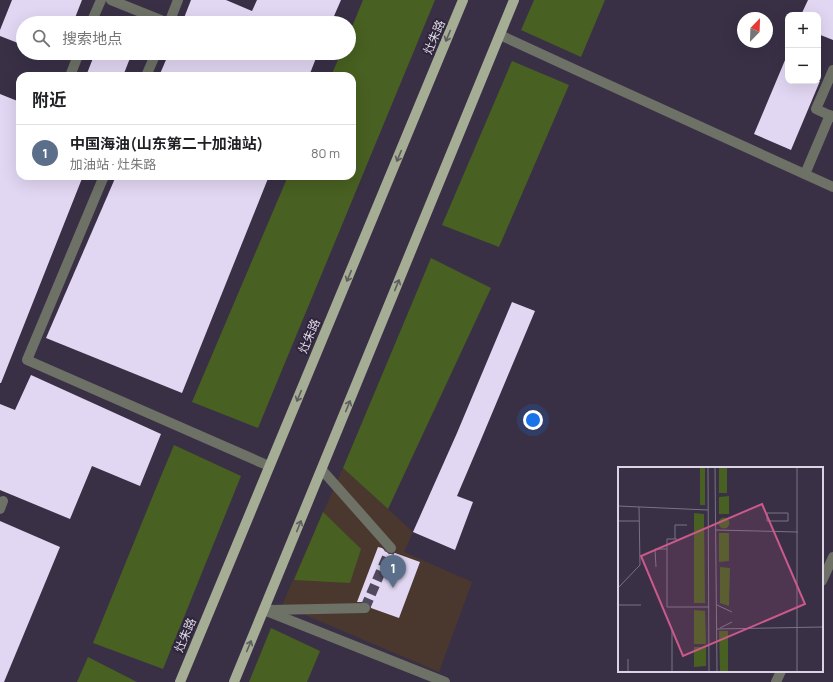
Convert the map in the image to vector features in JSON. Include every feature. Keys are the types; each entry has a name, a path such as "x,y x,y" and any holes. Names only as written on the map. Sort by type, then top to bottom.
{"main road":[{"name":"灶朱路","path":"180,682 464,0"},
{"path":"234,682 514,0"}],"street":[{"path":"94,16 101,0"},
{"path":"111,0 151,16"},
{"path":"171,16 178,0"},
{"path":"500,35 833,187"},
{"path":"72,72 77,60"},
{"path":"148,72 153,60"},
{"path":"805,174 831,116 816,110 833,70"},
{"path":"102,180 27,360 269,466"},
{"path":"322,470 391,548"},
{"path":"823,579 833,557"},
{"path":"264,610 365,608"},
{"path":"264,610 445,682"},
{"path":"776,682 781,672"}],"shaded area":[{"path":"343,468 413,532 404,552 472,582 439,672 282,605"}],"green space":[{"path":"363,0 435,0 258,428 192,402 286,180 356,180 356,72 333,72 338,60 356,60 356,17"},
{"path":"534,0 605,0 581,57 521,30"},
{"path":"512,61 569,85 499,247 442,225"},
{"path":"431,258 491,288 388,509 343,468"},
{"path":"174,445 241,476 163,669 93,643"},
{"path":"323,512 361,549 350,583 294,580"},
{"path":"271,628 320,651 307,682 249,682"},
{"path":"88,657 137,682 77,682"}],"building":[{"path":"12,0 82,0 76,16 16,16 16,42 0,36 0,30"},
{"path":"191,0 226,0 252,11 257,0 341,0 334,16 185,16"},
{"path":"808,0 833,0 833,40 821,35 821,12 802,12"},
{"path":"92,60 129,60 125,72 88,72"},
{"path":"166,60 315,60 311,72 161,72"},
{"path":"785,60 785,84 819,84 791,150 754,134"},
{"path":"0,94 16,100 16,180 81,180 0,383"},
{"path":"114,180 267,180 182,393 46,338"},
{"path":"512,302 535,311 457,496 473,502 455,550 413,532 457,433"},
{"path":"31,375 161,434 140,486 92,466 70,519 0,490 0,404 15,410"},
{"path":"0,521 60,547 4,682 0,682"},
{"path":"378,547 382,548 389,554 395,553 420,562 399,618 371,608 368,602 357,602"}],"tunnel":[{"path":"365,608 391,548"}],"place":[{"name":"中国海油(山东第二十加油站)","path":"393,588"}]}
